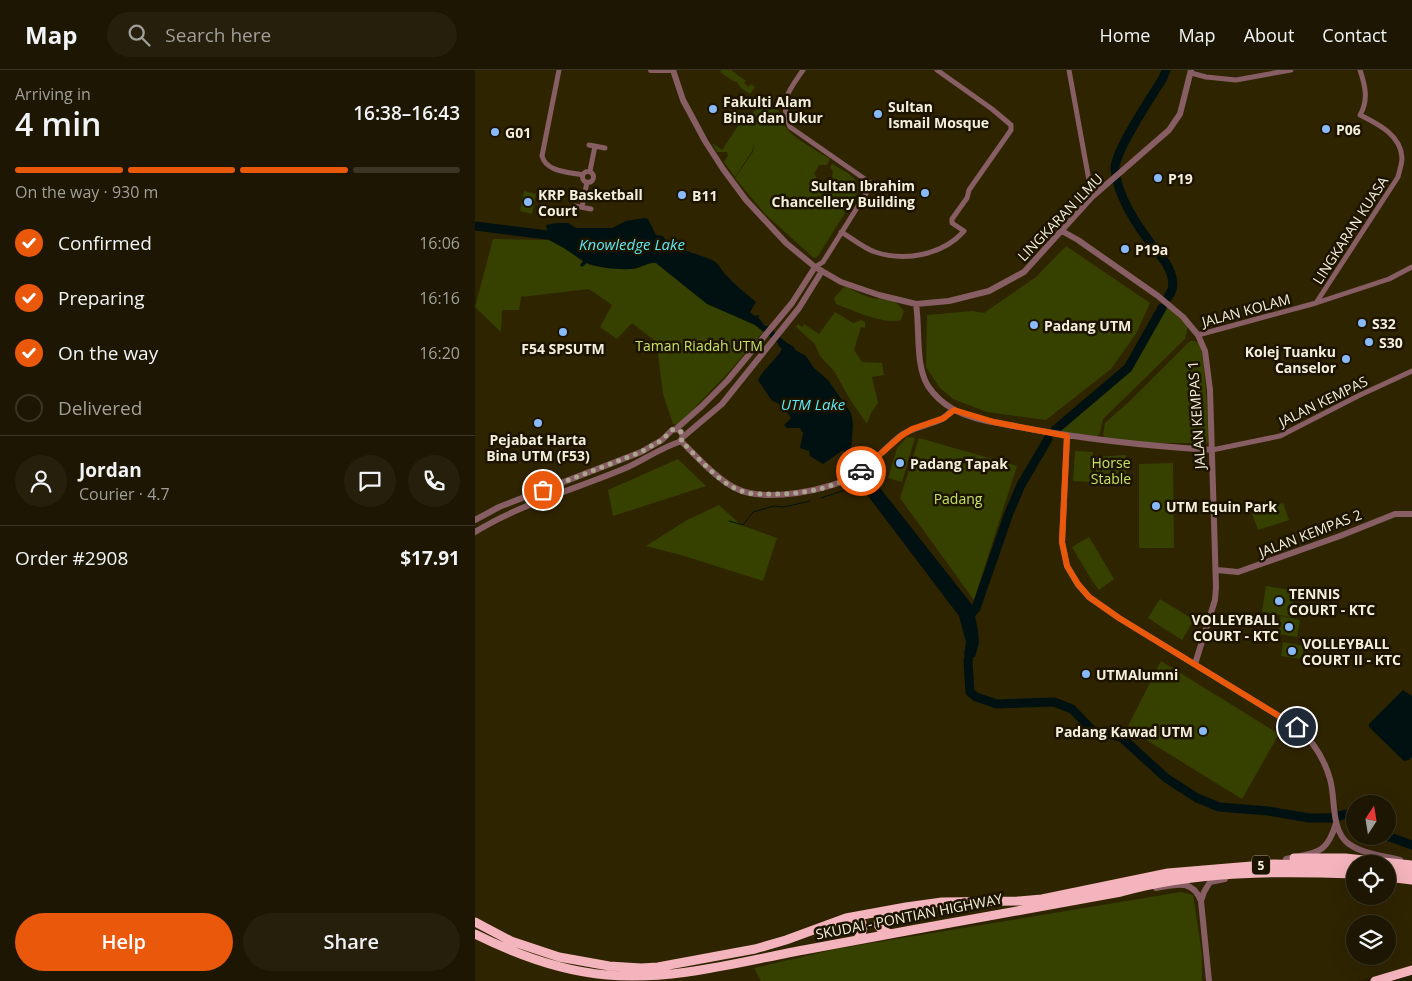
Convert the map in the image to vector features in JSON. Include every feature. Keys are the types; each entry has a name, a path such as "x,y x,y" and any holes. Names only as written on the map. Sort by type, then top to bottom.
{"highway":[{"path":"1168,873 1202,866 1286,859 1345,858 1412,864"},
{"name":"SKUDAI - PONTIAN HIGHWAY","path":"475,922 511,941 559,957 609,966 641,968 677,964 755,949 846,918 942,902 1042,900 1168,873 1274,864 1346,866"},
{"path":"1396,870 1412,873"},
{"name":"SKUDAI - PONTIAN HIGHWAY","path":"475,934 503,948 539,962 574,972 609,976 661,975 687,972 1200,878 1260,873 1346,874"},
{"path":"1396,878 1412,880"},
{"path":"885,911 879,918 879,925 882,930 890,934"},
{"path":"846,918 855,918 862,923 863,930 857,940"},
{"path":"1375,981 1412,970"}],"street":[{"path":"559,70 542,156 543,161 548,166 583,175"},
{"path":"651,70 673,70"},
{"name":"LINGKARAN ILMU","path":"673,70 690,113 705,141 746,200 786,243 815,267 841,282 871,293 916,304 949,301 989,291 1023,272 1092,197 1157,142 1176,121 1183,105 1191,71"},
{"path":"475,532 519,508 627,467 682,439 722,404 799,308 822,271 823,262 871,184 790,127 784,112 785,101 803,70"},
{"path":"841,232 873,251 898,257 920,254 940,248 950,244 964,231 952,223 952,219 967,198 969,190 1011,130 1009,122 937,70"},
{"path":"1069,70 1092,197"},
{"path":"1191,71 1206,77 1236,80 1291,70"},
{"name":"LINGKARAN KUASA","path":"1316,303 1398,178 1402,159 1399,145 1390,132 1360,114 1364,108 1366,96 1360,70"},
{"path":"587,182 594,178 593,173 590,171 592,145 605,148"},
{"path":"583,175 590,171"},
{"path":"583,175 583,179 587,182"},
{"path":"582,207 587,182"},
{"path":"575,206 591,209"},
{"name":"JALAN KEMPAS 1","path":"1062,231 1078,240 1158,296 1183,316 1198,335 1205,351 1210,390 1215,558 1217,570 1215,600 1195,664"},
{"path":"475,520 517,500 641,452 653,446 672,430 676,429 721,388 792,303 815,267 823,262"},
{"name":"JALAN KOLAM","path":"1198,335 1316,303 1389,279 1412,267"},
{"path":"916,304 922,371 928,386 954,410 994,422 1067,436 1155,447 1212,450"},
{"name":"JALAN KEMPAS","path":"1212,450 1280,436 1412,371"},
{"path":"944,418 954,410"},
{"path":"676,429 680,430 682,439 727,483 741,491 750,493 794,493 815,490 854,476 912,429 955,416 961,412"},
{"path":"668,433 669,440 673,443"},
{"path":"1067,436 1062,542 1067,566 1078,584 1089,597 1119,618 1290,722 1304,733 1320,753 1329,776 1336,821 1345,841 1355,848 1412,864"},
{"path":"543,490 546,499"},
{"path":"517,500 519,508"},
{"name":"JALAN KEMPAS 2","path":"1217,570 1238,572 1340,536 1395,514 1412,514"},
{"path":"1286,859 1313,853 1324,848 1331,838 1336,821"},
{"path":"1201,901 1210,882 1260,873"},
{"path":"1121,892 1181,885 1197,892 1201,901 1209,981"}],"shaded area":[{"path":"475,70 1412,70 1412,967 1358,981 475,981"}],"green space":[{"path":"721,70 731,70 746,81 744,83 749,87 751,84 755,87 750,94 741,88 737,82 720,72"},
{"path":"759,105 770,110 774,106 779,111 785,126 791,133 830,159 827,165 819,165 814,174 819,181 826,182 832,178 833,171 830,167 832,164 854,178 858,187 858,192 818,256 814,258 765,214 735,178 753,152 754,145 735,177 724,162 728,156 727,152 717,152 712,143 722,150 746,114 751,115"},
{"name":"KRP Basketball Court","path":"524,191 536,194 532,214 520,211"},
{"name":"Taman Riadah UTM","path":"493,239 549,240 583,261 583,265 587,263 590,265 628,269 656,263 697,296 755,325 763,332 729,372 678,425 673,424 663,394 657,346 654,340 632,323 617,339 600,327 612,305 589,289 521,297 519,310 502,310 501,332 475,307"},
{"name":"Padang UTM","path":"1066,246 1150,303 1136,334 1111,369 1046,420 987,412 953,399 940,388 926,367 927,315 973,311 984,313 1036,277"},
{"path":"845,286 869,297 893,301 904,311 901,320 877,319 836,304 834,298"},
{"path":"1167,307 1188,326 1185,339 1103,419 1100,433 1097,436 1055,432 1130,368 1163,309"},
{"path":"835,312 853,323 861,320 865,322 865,328 861,327 854,350 862,362 882,363 884,375 872,377 878,403 871,413 867,424 834,371 820,356 815,344 796,327 798,324 802,327 804,324 819,334"},
{"path":"1190,341 1198,343 1202,352 1208,443 1150,443 1106,439 1103,435 1105,423"},
{"name":"Padang Tapak","path":"907,437 915,438 902,482 888,478 897,448"},
{"name":"Padang","path":"919,438 1017,466 974,600 900,498"},
{"path":"1075,451 1093,452 1091,482 1073,481"},
{"name":"Horse Stable","path":"1126,455 1127,484 1097,485 1095,457"},
{"path":"678,459 706,486 613,516 608,490"},
{"name":"UTM Equin Park","path":"1173,463 1174,548 1139,548 1139,464"},
{"path":"1283,503 1289,520 1258,530 1252,514"},
{"path":"719,505 741,525 777,538 763,581 646,546 687,520"},
{"path":"1089,537 1114,579 1099,590 1072,547"},
{"name":"TENNIS COURT - KTC","path":"1266,586 1295,591 1291,617 1262,612"},
{"path":"1160,599 1194,620 1182,640 1148,618"},
{"name":"VOLLEYBALL COURT - KTC","path":"1281,616 1300,620 1297,637 1278,634"},
{"name":"VOLLEYBALL COURT II - KTC","path":"1283,642 1304,646 1302,659 1281,656"},
{"name":"Padang Kawad UTM","path":"1161,661 1279,734 1242,799 1127,728"},
{"path":"1181,892 1193,895 1202,954 1202,981 761,981 754,968 836,949"}],"water":[{"path":"648,219 656,235 663,236 667,241 679,248 715,262 732,281 756,302 750,312 755,316 760,315 758,317 765,326 768,326 794,347 795,350 806,356 814,368 828,380 851,413 853,424 851,451 973,606 979,643 975,657 964,655 966,642 959,616 862,488 854,488 853,486 863,479 863,475 846,453 843,450 823,464 810,456 809,451 800,448 803,433 800,428 787,428 784,425 791,418 790,416 780,405 772,401 758,380 782,349 778,343 755,325 707,304 656,263 626,269 604,268 587,263 582,267 580,265 583,261 549,240 546,225 568,223 576,228 612,228 626,221"},
{"path":"1403,690 1412,696 1412,757 1404,761 1369,727 1369,724"}],"waterway":[{"path":"1166,70 1127,137 1116,161 1115,169 1119,188 1127,207 1171,273 1173,287 1168,297"},
{"path":"475,226 547,235"},
{"path":"1055,430 1128,368 1162,308"},
{"path":"969,620 969,617 976,608 1009,513 1021,485 1048,439"},
{"path":"821,498 854,487"},
{"path":"729,521 743,525 753,512 774,506 784,507 810,501"},
{"path":"972,645 968,661 970,692 976,697 997,704 1054,702 1072,709 1093,731 1121,737 1166,778 1197,798 1219,807 1268,811 1309,818 1330,818 1346,814"},
{"path":"1396,839 1412,845"}],"way so far":[{"path":"543,490 641,452 653,446 672,430 676,429 680,430 683,437 681,441 685,445 727,483 743,492 777,494 815,490 831,486 861,471"}],"place":[{"name":"Fakulti Alam Bina dan Ukur","path":"713,109"},
{"name":"Sultan Ismail Mosque","path":"878,114"},
{"name":"P06","path":"1326,129"},
{"name":"G01","path":"495,132"},
{"name":"P19","path":"1158,178"},
{"name":"Sultan Ibrahim Chancellery Building","path":"925,193"},
{"name":"B11","path":"682,195"},
{"name":"KRP Basketball Court","path":"528,202"},
{"name":"P19a","path":"1125,249"},
{"name":"S32","path":"1362,323"},
{"name":"Padang UTM","path":"1034,325"},
{"name":"F54 SPSUTM","path":"563,332"},
{"name":"S30","path":"1369,342"},
{"name":"Kolej Tuanku Canselor","path":"1346,359"},
{"name":"Pejabat Harta Bina UTM (F53)","path":"538,423"},
{"name":"Padang Tapak","path":"900,463"},
{"name":"UTM Equin Park","path":"1156,506"},
{"name":"TENNIS COURT - KTC","path":"1279,601"},
{"name":"VOLLEYBALL COURT - KTC","path":"1289,627"},
{"name":"VOLLEYBALL COURT II - KTC","path":"1292,651"},
{"name":"UTMAlumni","path":"1086,674"},
{"name":"Padang Kawad UTM","path":"1203,731"}],"route":[{"path":"861,471 901,436 912,429 944,418 954,410 994,422 1067,436 1062,542 1067,566 1078,584 1089,597 1119,618 1297,727"}],"water label":[{"name":"Knowledge Lake","path":"632,244"},
{"name":"UTM Lake","path":"813,404"}]}
